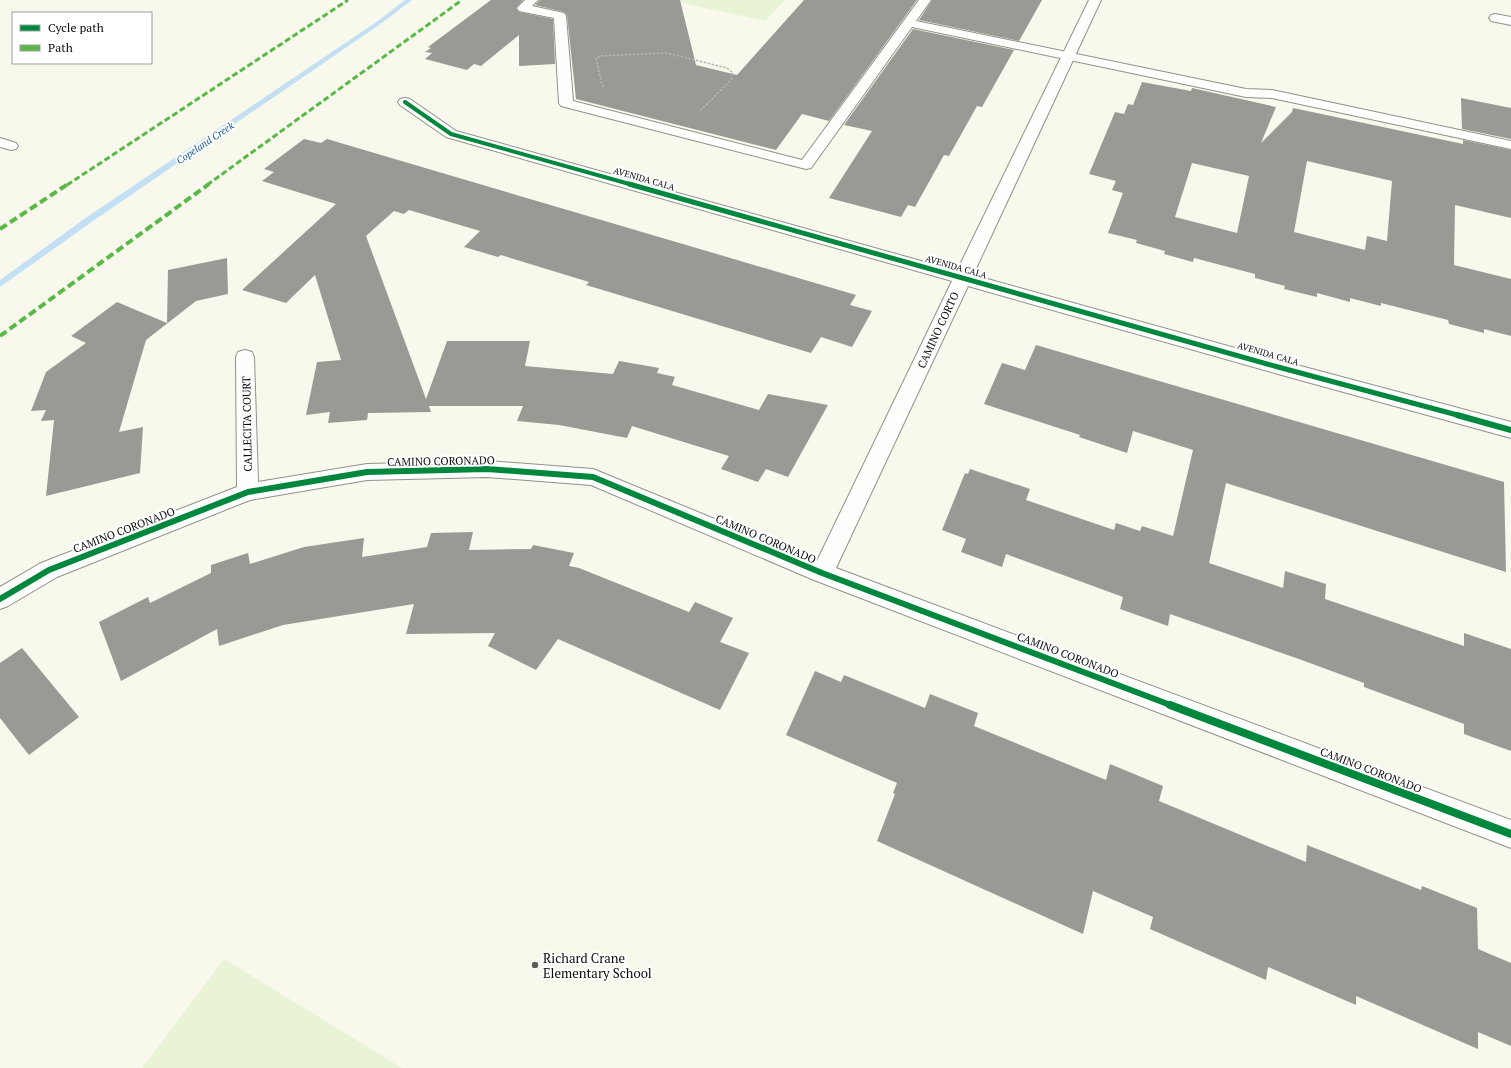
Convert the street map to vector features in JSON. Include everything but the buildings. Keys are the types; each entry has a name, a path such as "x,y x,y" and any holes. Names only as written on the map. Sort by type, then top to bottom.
{"street":[{"name":"CAMINO CORTO","path":"822,573 1095,0"},
{"name":"AVENIDA CALA","path":"405,102 451,134 1511,430"},
{"name":"CALLECITA COURT","path":"245,357 248,492"},
{"name":"CAMINO CORONADO","path":"0,599 49,570 248,492 367,472 486,469 593,477 822,573 1511,834"}],"lane":[{"path":"532,0 523,8 560,16 566,103 806,165 925,0"},
{"path":"1495,18 1511,21"},
{"path":"909,22 1246,92 1272,94 1511,145"}],"path":[{"path":"587,109 605,92 606,89 602,85 596,58 600,56 668,53 726,68 734,73 731,80 680,132"}],"green space":[{"path":"668,0 785,0 765,21"},
{"path":"224,959 402,1068 142,1068"}],"waterway":[{"name":"Copeland Creek","path":"0,284 90,219 377,24 409,0"}],"marked path":[{"path":"0,229 348,0"},
{"path":"0,336 462,0"}],"cycle path":[{"path":"405,102 451,134 1278,367 1511,430"},
{"path":"0,599 49,570 248,492 367,472 487,469 593,477 822,573 1511,834"}],"place":[{"name":"Richard Crane Elementary School","path":"535,965"}]}
